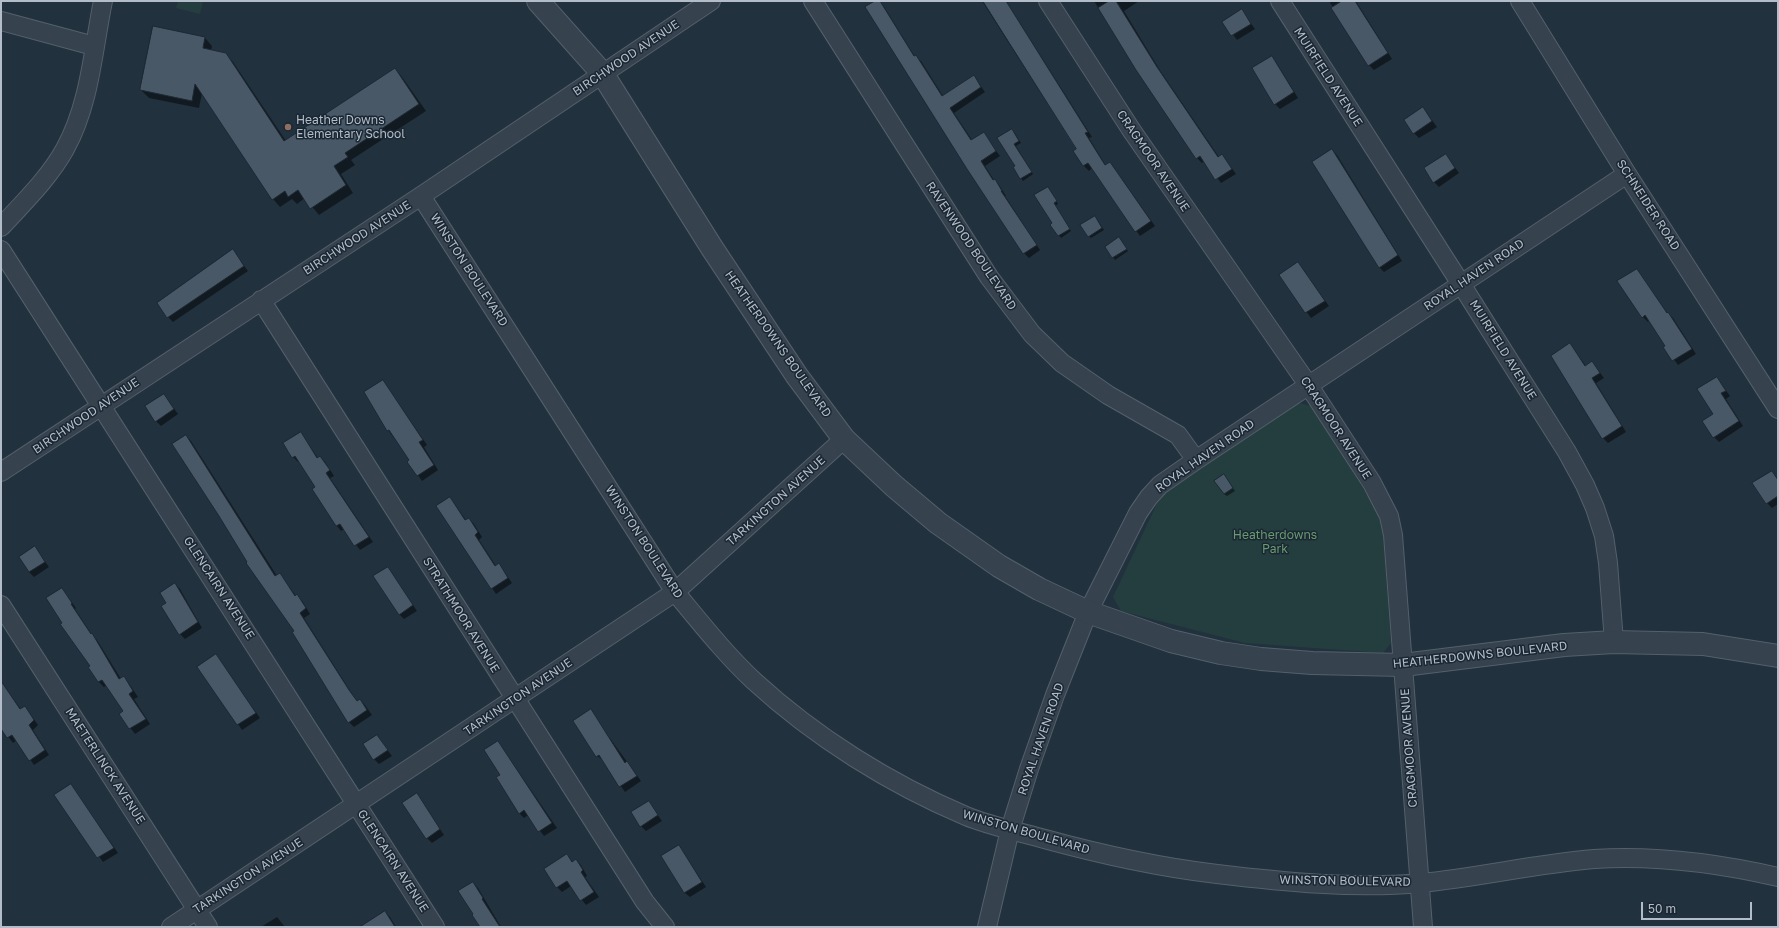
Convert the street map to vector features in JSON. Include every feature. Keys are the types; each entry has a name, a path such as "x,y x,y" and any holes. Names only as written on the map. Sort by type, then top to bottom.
{"street":[{"path":"1,228 52,169 65,149 88,87 103,1"},
{"name":"HEATHERDOWNS BOULEVARD","path":"538,1 602,73 712,248 796,376 844,440 894,486 950,532 999,566 1039,589 1088,612 1170,641 1221,653 1312,663 1403,665 1564,646 1614,642 1703,644 1778,656"},
{"name":"BIRCHWOOD AVENUE","path":"1,472 421,196 711,1"},
{"name":"RAVENWOOD BOULEVARD","path":"813,1 989,277 1032,334 1062,363 1108,395 1178,435 1196,460"},
{"name":"CRAGMOOR AVENUE","path":"1048,1 1132,131 1310,386 1372,483 1389,516 1393,535 1423,927"},
{"name":"MUIRFIELD AVENUE","path":"1280,1 1567,452 1595,508 1604,536 1608,563 1614,642"},
{"name":"SCHNEIDER ROAD","path":"1520,1 1627,174 1778,408"},
{"path":"1,21 94,46"},
{"name":"ROYAL HAVEN ROAD","path":"987,927 1010,830 1055,695 1088,612 1138,513 1149,497 1160,485 1196,460 1310,386 1627,174"},
{"name":"WINSTON BOULEVARD","path":"421,196 674,592 751,679 794,715 850,755 933,801 969,817 1010,830 1108,856 1184,870 1272,880 1322,883 1420,883 1593,859 1657,857 1735,867 1778,877"},
{"name":"GLENCAIRN AVENUE","path":"1,250 102,405 435,927"},
{"name":"STRATHMOOR AVENUE","path":"261,300 515,699 646,902 665,927"},
{"name":"TARKINGTON AVENUE","path":"171,927 674,592 844,440"},
{"name":"MAETERLINCK AVENUE","path":"1,604 208,927"}],"green space":[{"path":"178,1 203,1 200,14 176,8"},
{"name":"Heatherdowns Park","path":"1299,403 1312,406 1382,519 1391,643 1383,653 1245,643 1121,611 1113,597 1162,493"}],"building":[{"path":"875,1 880,1 914,56 916,55 942,96 974,75 981,87 950,108 971,140 984,132 996,151 981,161 993,180 995,179 1001,191 1037,245 1023,254 967,169 865,7"},
{"path":"983,1 1006,1 1088,132 1085,133 1105,165 1110,162 1151,221 1135,232 1088,163 1083,166 1073,151 1076,149"},
{"path":"1109,1 1116,1 1157,67 1218,157 1222,154 1232,169 1215,180 1200,156 1196,159 1136,70 1098,8"},
{"path":"1342,1 1355,1 1388,53 1368,66 1331,8"},
{"path":"1242,9 1251,24 1231,36 1222,22"},
{"path":"153,26 205,37 203,48 226,53 284,141 395,68 419,104 345,153 348,157 334,166 346,185 310,209 298,190 288,197 285,191 272,200 195,84 192,101 140,90"},
{"path":"1272,56 1294,92 1274,105 1252,68"},
{"path":"1423,107 1432,121 1413,134 1404,120"},
{"path":"1012,129 1019,141 1014,144 1032,172 1020,179 1013,167 1015,166 997,138"},
{"path":"1332,149 1398,255 1379,268 1312,162"},
{"path":"1446,154 1455,168 1433,183 1424,168"},
{"path":"1048,187 1057,201 1054,203 1070,229 1058,236 1050,225 1052,223 1034,195"},
{"path":"1095,216 1102,228 1088,237 1080,225"},
{"path":"1119,237 1127,249 1112,258 1105,247"},
{"path":"233,249 244,266 167,318 157,303"},
{"path":"1298,262 1325,301 1305,313 1279,275"},
{"path":"1637,269 1692,349 1672,361 1663,347 1665,346 1645,315 1642,318 1617,281"},
{"path":"1570,343 1585,366 1592,361 1600,373 1592,378 1622,426 1602,439 1551,356"},
{"path":"1717,377 1726,391 1721,393 1739,421 1713,438 1702,421 1713,414 1697,389"},
{"path":"383,380 423,440 419,442 434,465 417,476 407,462 409,460 389,430 387,431 364,392"},
{"path":"164,394 174,409 155,422 145,406"},
{"path":"301,432 317,458 320,456 330,470 326,473 369,537 354,546 340,524 336,526 312,489 315,487 295,456 292,458 283,443"},
{"path":"186,435 275,576 280,573 295,596 297,594 306,608 300,613 349,690 357,701 360,699 367,710 348,723 292,632 294,631 246,563 247,562 219,516 172,444"},
{"path":"1772,471 1778,480 1778,496 1766,504 1752,483"},
{"path":"1224,474 1233,488 1224,494 1214,481"},
{"path":"450,497 465,520 469,518 478,532 475,535 495,566 499,563 508,578 491,589 436,506"},
{"path":"35,546 45,562 29,572 19,557"},
{"path":"388,567 413,605 399,615 373,576"},
{"path":"175,583 198,622 179,635 161,606 166,603 160,593"},
{"path":"62,588 91,634 92,633 119,679 124,676 133,691 129,694 146,719 129,729 119,714 123,711 102,680 98,682 88,667 90,666 60,624 62,623 46,598"},
{"path":"216,654 256,713 237,725 197,667"},
{"path":"1,681 20,709 25,706 34,720 29,725 45,750 29,761 12,735 7,738 1,729"},
{"path":"591,709 625,763 627,761 637,776 619,787 599,755 596,757 573,721"},
{"path":"377,735 388,750 373,760 363,744"},
{"path":"498,741 552,823 538,832 524,810 519,814 496,777 500,775 484,750"},
{"path":"71,784 114,848 97,858 54,795"},
{"path":"417,793 440,829 426,839 402,803"},
{"path":"649,801 658,815 640,827 631,812"},
{"path":"679,845 702,882 684,893 661,856"},
{"path":"567,854 572,862 576,859 583,870 581,872 594,892 580,901 567,881 556,888 544,869"},
{"path":"473,882 500,927 480,927 472,915 473,914 458,891"},
{"path":"385,911 395,927 360,927"}],"place":[{"name":"Heather Downs Elementary School","path":"288,127"}]}
